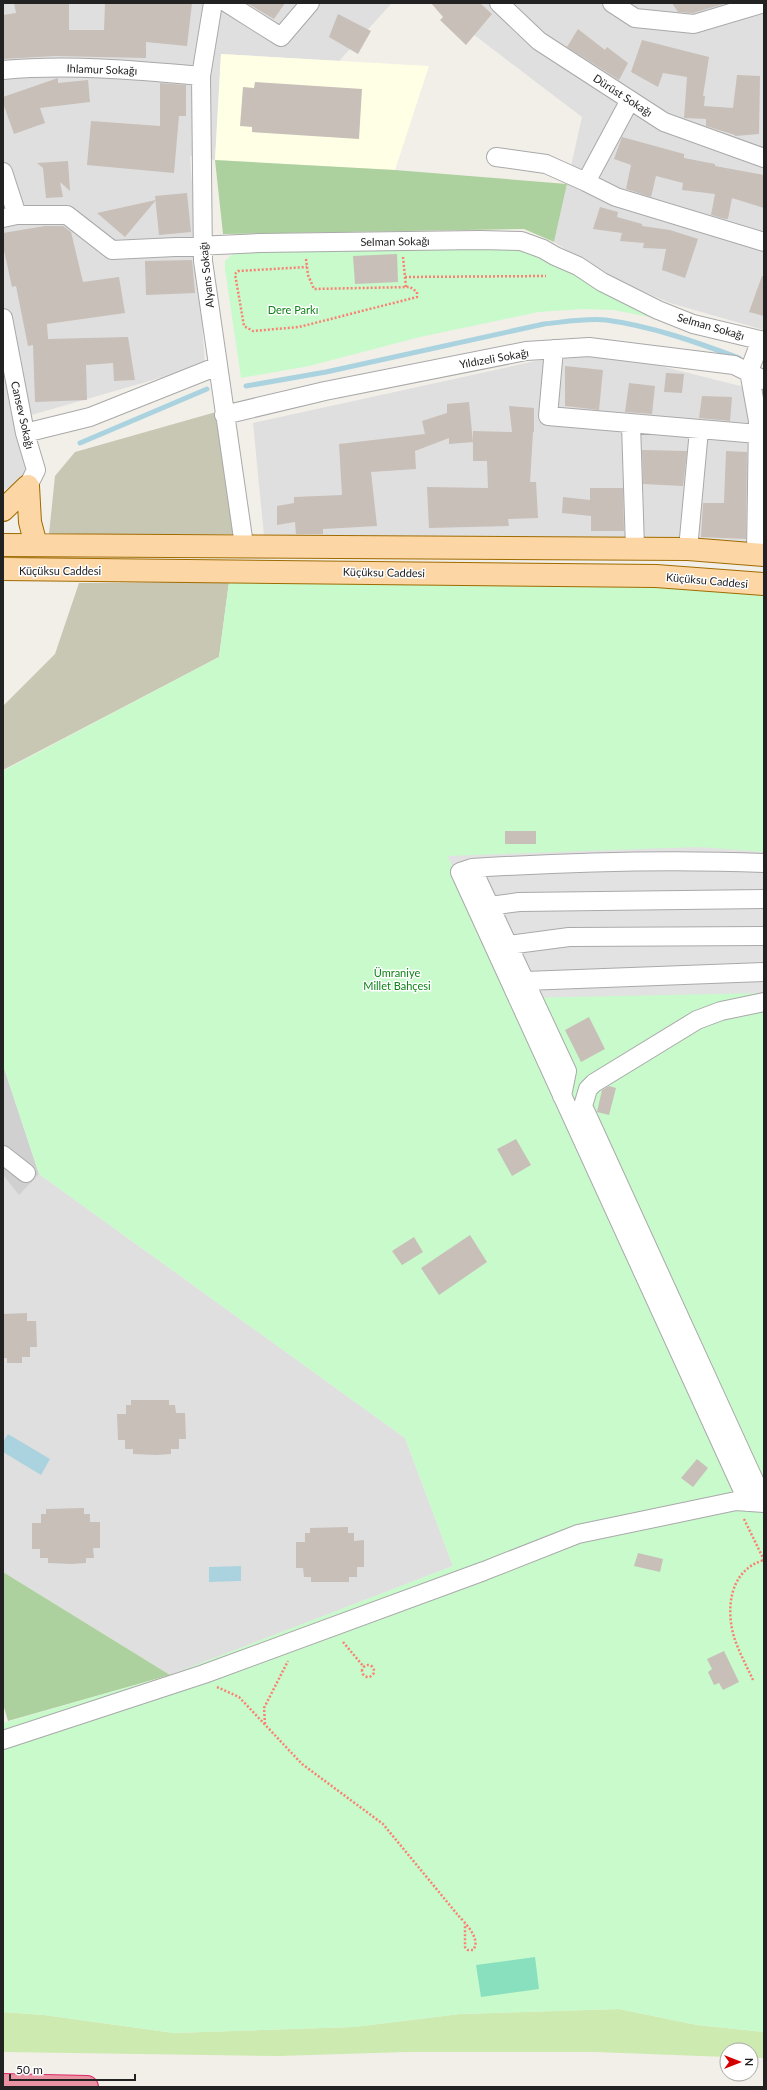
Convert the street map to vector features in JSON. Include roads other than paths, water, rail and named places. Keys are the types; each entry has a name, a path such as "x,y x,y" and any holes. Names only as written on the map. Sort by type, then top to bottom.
{"highway":[{"path":"3,2085 87,2087"}],"main road":[{"path":"28,486 30,522 36,545"},
{"path":"3,510 28,486"},
{"path":"3,545 635,548 688,549 760,554"},
{"path":"244,545 244,570"},
{"name":"Küçüksu Caddesi","path":"3,569 244,570 656,576 764,584"}],"street":[{"name":"Alyans Sokağı","path":"213,3 201,76 203,261 244,545"},
{"path":"227,3 281,37 310,3"},
{"name":"Dürüst Sokağı","path":"499,3 539,40 664,122 764,158"},
{"path":"612,3 635,18 694,24 764,3"},
{"name":"Ihlamur Sokağı","path":"3,70 33,68 121,69 201,76"},
{"path":"586,182 630,100"},
{"path":"496,157 546,164 616,197 764,242"},
{"path":"3,172 10,216"},
{"name":"Selman Sokağı","path":"10,216 67,215 112,250 304,243 480,240 521,241 578,266 623,294 665,313 693,324 762,341"},
{"name":"Cansev Sokağı","path":"3,318 25,433 36,470 28,486"},
{"path":"760,554 758,421 749,371 762,341"},
{"name":"Yıldızeli Sokağı","path":"224,414 348,386 526,351 554,349 588,347 734,365 749,371 764,380"},
{"path":"554,349 548,416 758,434"},
{"path":"25,433 90,418 218,366"},
{"path":"631,424 635,548"},
{"path":"688,549 699,430"},
{"path":"753,1502 562,1096 460,872 472,868 563,863 702,861 764,863"},
{"path":"472,868 567,1071 562,1096"},
{"path":"490,906 519,902 764,899"},
{"path":"508,945 569,937 764,936"},
{"path":"525,981 764,972"},
{"path":"753,1502 583,1106 588,1089 594,1083 685,1026 709,1015 764,1002"},
{"path":"3,1154 26,1173"},
{"path":"3,1740 204,1674 484,1571 578,1534 753,1502"}],"water":[{"path":"8,1434 50,1459 41,1475 3,1452 3,1442"},
{"path":"241,1566 241,1581 209,1582 209,1567"}],"waterway":[{"path":"246,386 326,372 544,324 583,320 606,320 657,330 739,358"},
{"path":"80,443 207,389"}],"park label":[{"name":"Dere Parkı","path":"293,309"},
{"name":"Ümraniye Millet Bahçesi","path":"397,978"}]}
